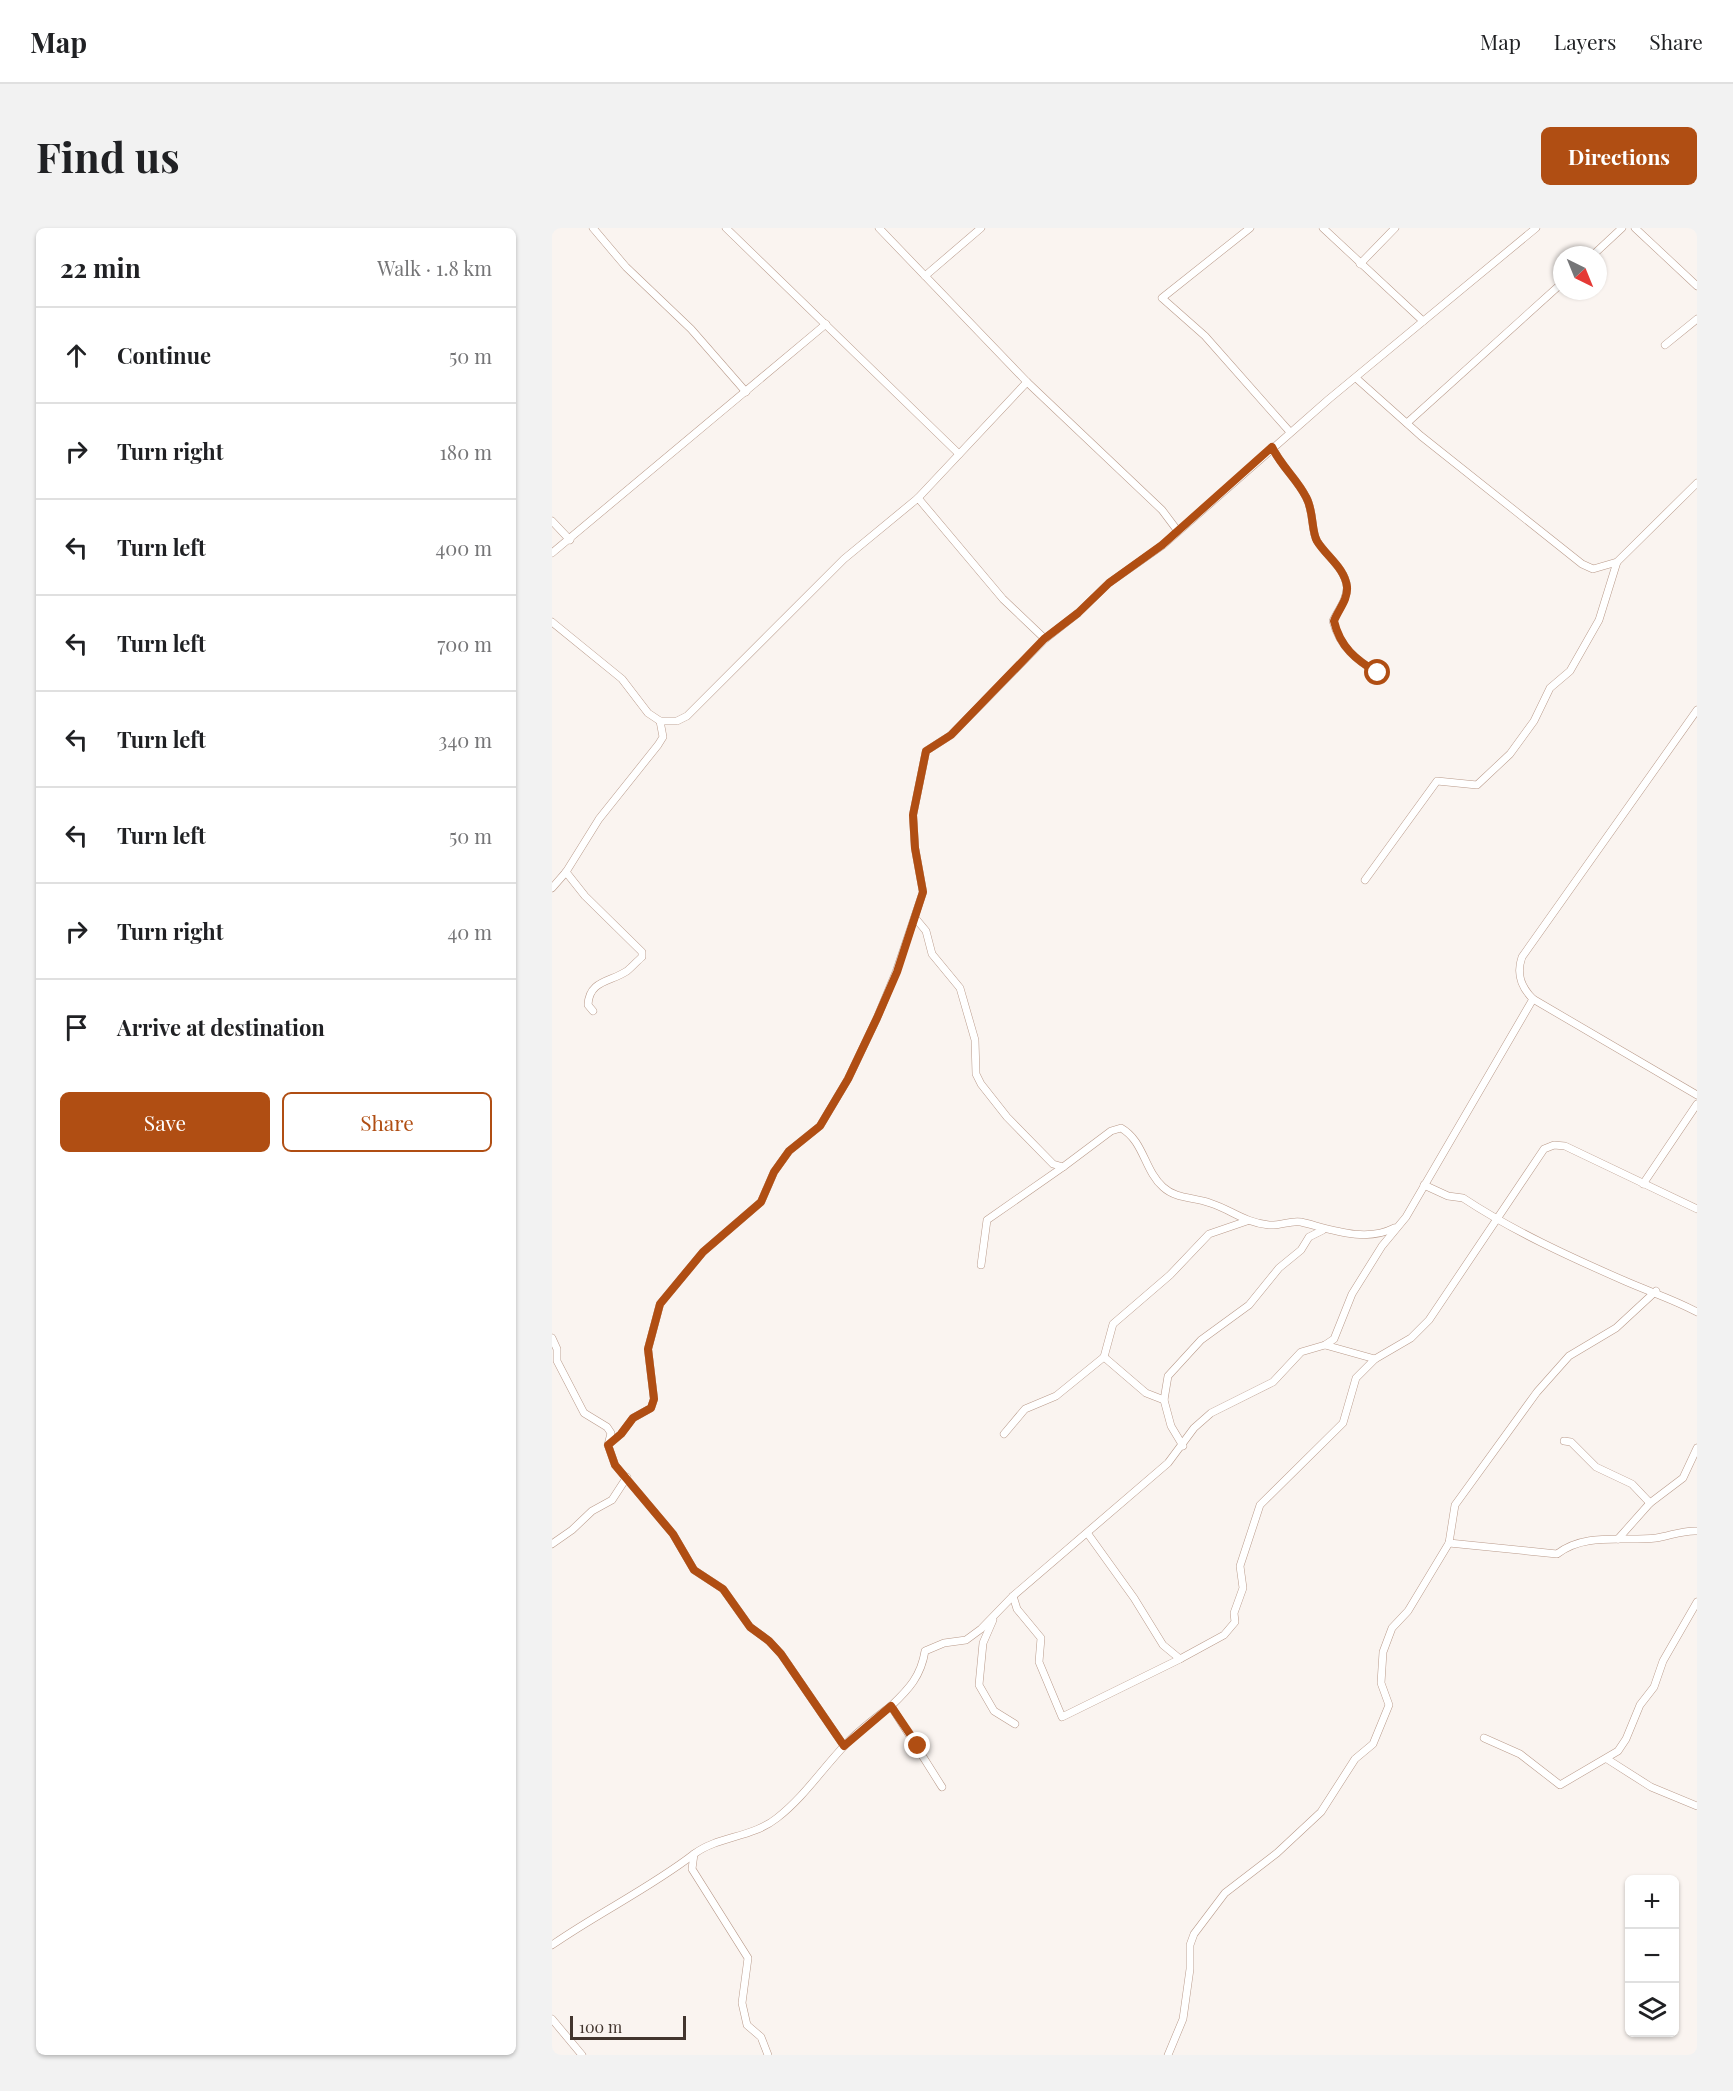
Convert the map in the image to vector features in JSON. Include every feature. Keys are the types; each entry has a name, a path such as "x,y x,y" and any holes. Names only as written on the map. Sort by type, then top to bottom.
{"street":[{"path":"593,228 626,267 691,329 746,392"},
{"path":"726,228 959,454"},
{"path":"879,228 1027,382 1150,498 1177,530"},
{"path":"925,276 981,228"},
{"path":"1250,228 1162,298 1205,336 1290,432"},
{"path":"1323,228 1423,321"},
{"path":"1360,264 1395,228"},
{"path":"608,1445 621,1434 633,1418 651,1408 654,1399 648,1349 660,1304 703,1252 761,1202 774,1172 789,1151 820,1126 848,1079 877,1018 897,972 908,934 916,920 923,892 915,848 913,815 926,751 951,735 1044,639 1078,613 1109,583 1162,545 1272,447 1536,228"},
{"path":"1603,246 1622,228"},
{"path":"1635,228 1697,286"},
{"path":"1407,423 1553,291"},
{"path":"1665,345 1697,319"},
{"path":"552,553 826,324"},
{"path":"1356,378 1407,423 1582,564 1593,569 1617,562"},
{"path":"552,622 622,679 648,713 660,721 677,721 687,716 844,559 918,498 1027,382"},
{"path":"1272,447 1280,464 1306,496 1314,516 1315,538 1338,566 1347,584 1347,596 1334,621 1337,633 1354,659 1378,673"},
{"path":"1365,880 1437,781 1476,785 1510,754 1534,722 1550,688 1570,671 1599,620 1617,562 1697,483"},
{"path":"918,498 1003,599 1044,639"},
{"path":"552,521 570,540"},
{"path":"1697,710 1522,957 1519,972 1521,983 1533,999 1697,1095"},
{"path":"552,888 566,872 599,819 658,745 663,737 660,721"},
{"path":"566,872 585,896 642,952 642,957 626,971 602,981 592,989 588,1005 593,1011"},
{"path":"916,920 926,931 932,954 960,988 975,1040 976,1074 981,1084 1039,1150 1053,1164 1063,1167"},
{"path":"552,1944 620,1900 673,1870 708,1843 744,1836 774,1820 796,1802 844,1746 909,1690 922,1670 926,1652 944,1643 966,1640 994,1617 1013,1596 1088,1534 1183,1446 1194,1428 1211,1413 1272,1382 1301,1352 1325,1345 1334,1339 1352,1294 1398,1225 1406,1217 1533,999"},
{"path":"1643,1184 1697,1104"},
{"path":"981,1264 987,1220 1111,1131 1121,1128 1138,1143 1151,1174 1164,1188 1178,1196 1210,1203 1247,1221 1273,1225 1298,1221 1323,1230 1383,1233 1398,1225"},
{"path":"1013,1596 1017,1609 1041,1638 1039,1662 1062,1717 1224,1635 1235,1622 1234,1613 1243,1588 1240,1566 1260,1505 1343,1423 1356,1378 1375,1359 1411,1338 1429,1320 1544,1149 1554,1145 1565,1146 1697,1209"},
{"path":"1424,1185 1448,1196 1463,1198 1563,1253 1697,1312"},
{"path":"1004,1434 1025,1408 1056,1396 1104,1357 1113,1324 1170,1275 1209,1234 1247,1221"},
{"path":"1183,1446 1171,1426 1164,1400 1168,1376 1201,1340 1249,1305 1279,1268 1302,1250 1309,1237 1323,1230"},
{"path":"1168,2055 1183,2019 1190,1969 1190,1945 1194,1934 1225,1893 1305,1829 1320,1812 1355,1759 1373,1744 1389,1705 1381,1683 1383,1652 1392,1628 1408,1611 1449,1543 1455,1505 1537,1392 1569,1356 1616,1328 1656,1292"},
{"path":"552,1338 563,1377 584,1413 607,1427 611,1433 608,1445 615,1465 673,1534 694,1570 723,1589 750,1627 769,1641 781,1654 844,1746"},
{"path":"1325,1345 1375,1359"},
{"path":"1104,1357 1146,1393 1164,1400"},
{"path":"1564,1442 1572,1442 1596,1467 1632,1484 1650,1503"},
{"path":"1618,1539 1650,1503 1683,1478 1697,1448"},
{"path":"552,1544 572,1530 592,1511 612,1500 627,1478"},
{"path":"1449,1543 1557,1554 1564,1548 1588,1540 1656,1538 1697,1531"},
{"path":"1088,1534 1134,1598 1163,1645 1180,1659"},
{"path":"1484,1738 1520,1754 1560,1785 1607,1759 1626,1739 1633,1718 1654,1687 1663,1661 1697,1602"},
{"path":"994,1617 983,1643 979,1685 994,1711 1015,1724"},
{"path":"891,1706 942,1787"},
{"path":"1607,1759 1651,1787 1697,1806"},
{"path":"694,1854 692,1869 748,1958 742,2003 747,2025 760,2037 768,2055"},
{"path":"552,2019 582,2055"}],"route":[{"path":"918,1746 891,1706 844,1746 781,1654 769,1641 750,1627 723,1589 694,1570 673,1534 647,1500 615,1465 608,1445 621,1434 633,1418 651,1408 654,1399 648,1349 660,1304 703,1252 761,1202 774,1172 789,1151 820,1126 848,1079 897,972 908,934 916,920 923,892 915,848 913,815 926,751 951,735 1044,639 1078,613 1109,583 1162,545 1272,447 1280,464 1306,496 1314,516 1315,538 1338,566 1347,584 1347,596 1336,613 1334,621 1337,633 1354,659 1378,673"}]}
